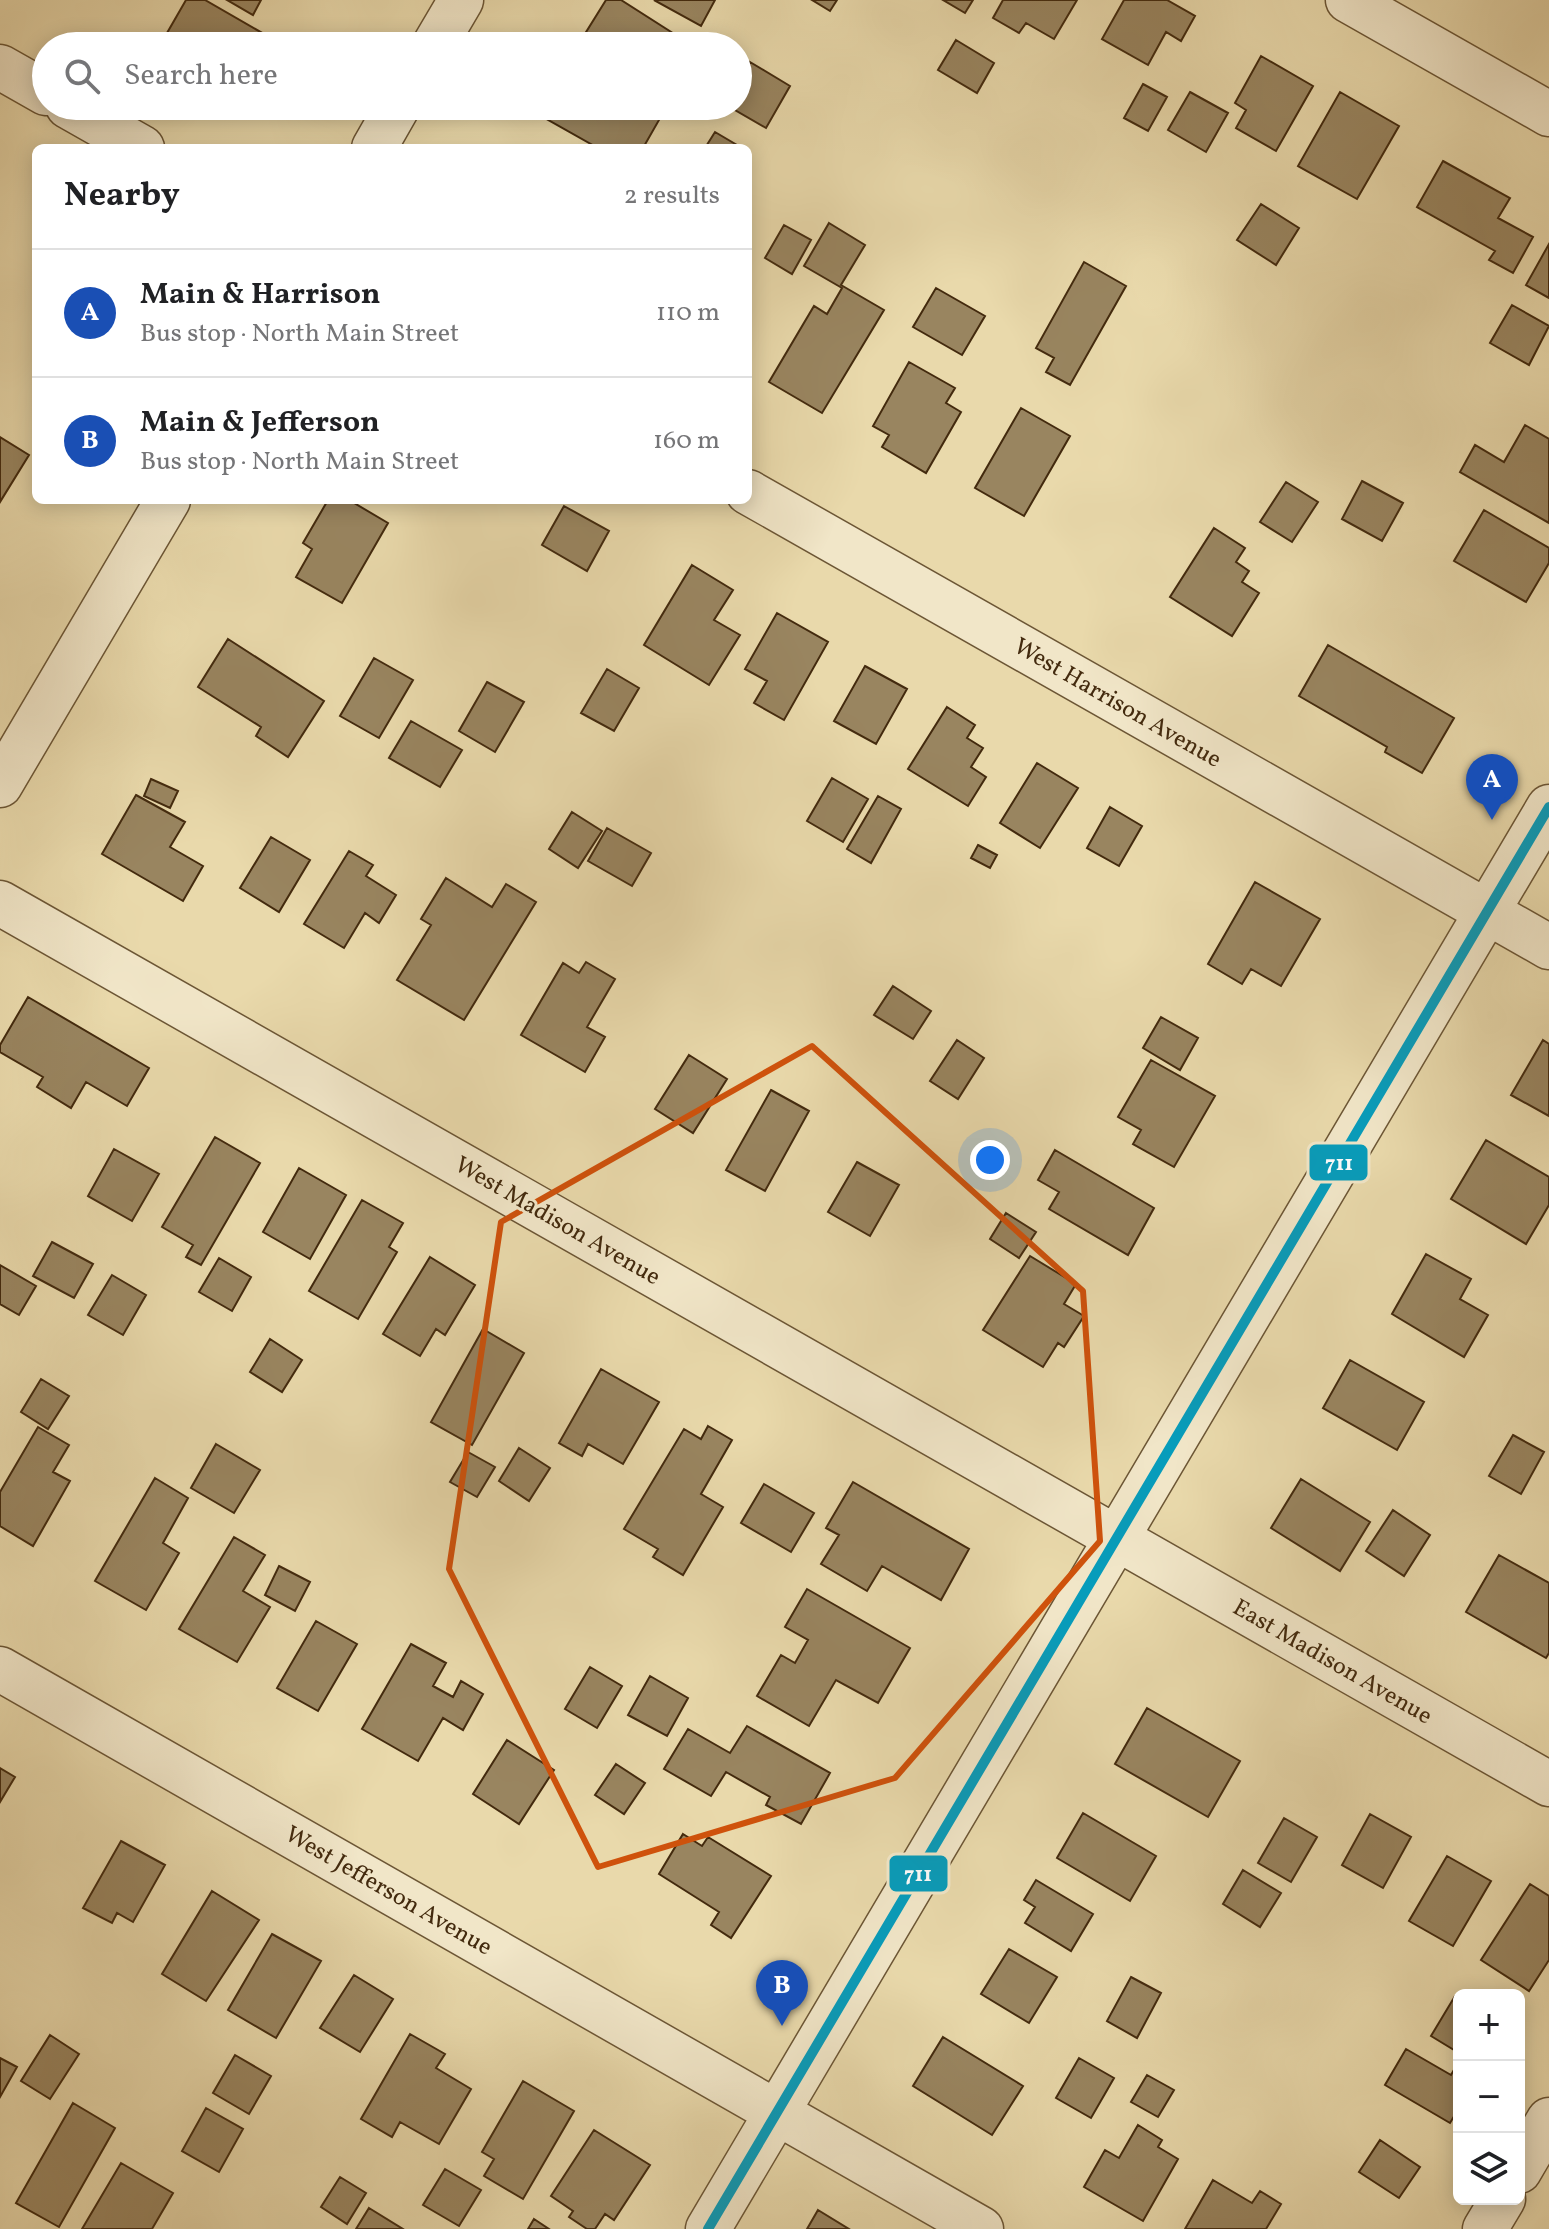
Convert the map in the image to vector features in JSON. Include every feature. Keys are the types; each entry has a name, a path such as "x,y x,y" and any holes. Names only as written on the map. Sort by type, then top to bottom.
{"street":[{"path":"442,32 461,0"},
{"path":"1348,0 1549,114"},
{"path":"0,67 32,85"},
{"path":"93,120 135,144"},
{"path":"376,144 390,120"},
{"name":"West Harrison Avenue","path":"752,494 1549,947"},
{"path":"0,785 166,504"},
{"path":"708,2229 1549,807"},
{"name":"West Madison Avenue","path":"0,903 1117,1538"},
{"name":"East Madison Avenue","path":"1117,1538 1549,1784"},
{"name":"West Jefferson Avenue","path":"0,1669 981,2229"},
{"path":"1525,2161 1549,2120"},
{"path":"1485,2229 1499,2205"}],"highlighted area":[{"path":"812,1046 1083,1291 1100,1541 895,1778 598,1867 449,1569 501,1222"}],"building":[{"path":"186,0 205,0 261,32 168,32"},
{"path":"227,0 261,0 253,15"},
{"path":"606,0 621,0 671,32 586,32"},
{"path":"654,0 715,0 701,26"},
{"path":"812,0 837,0 830,11"},
{"path":"943,0 973,0 965,13"},
{"path":"1003,0 1077,0 1054,39 1026,23 1019,33 993,18"},
{"path":"1124,0 1167,0 1195,16 1181,41 1166,32 1148,65 1102,39"},
{"path":"956,40 994,63 977,93 938,70"},
{"path":"1261,56 1313,86 1276,151 1236,128 1246,110 1235,103"},
{"path":"752,63 790,86 766,128 752,120"},
{"path":"1143,84 1167,97 1148,131 1124,118"},
{"path":"1190,92 1228,113 1206,152 1168,130"},
{"path":"1340,92 1399,126 1357,199 1298,166"},
{"path":"548,120 659,120 645,144 591,144"},
{"path":"715,132 735,144 708,144"},
{"path":"1443,161 1510,198 1498,218 1533,237 1513,273 1489,260 1495,251 1417,207"},
{"path":"1261,204 1299,228 1276,265 1237,240"},
{"path":"829,223 865,245 841,285 884,310 822,413 769,382 814,306 827,314 842,288 804,266"},
{"path":"784,225 811,240 792,274 765,258"},
{"path":"1549,244 1549,298 1526,285"},
{"path":"1084,262 1126,286 1070,385 1046,372 1054,358 1036,348"},
{"path":"936,288 985,316 962,355 913,327"},
{"path":"1512,305 1549,326 1529,365 1490,343"},
{"path":"909,362 955,388 946,403 961,412 926,473 882,447 889,435 873,426"},
{"path":"1021,408 1070,436 1024,516 975,488"},
{"path":"1525,425 1549,439 1549,523 1460,472 1475,445 1504,462"},
{"path":"0,437 29,455 0,502"},
{"path":"1362,481 1403,503 1382,541 1342,519"},
{"path":"1286,482 1318,502 1292,542 1260,522"},
{"path":"326,504 356,504 388,523 342,603 296,577 312,549 303,543"},
{"path":"564,506 609,531 587,571 542,545"},
{"path":"1484,510 1549,548 1549,563 1526,602 1454,561"},
{"path":"1214,528 1245,548 1236,562 1249,571 1242,582 1259,593 1232,636 1170,597"},
{"path":"692,565 733,590 714,620 740,635 709,685 644,645"},
{"path":"777,613 828,642 784,720 754,703 767,681 745,669"},
{"path":"228,639 324,701 288,757 256,736 261,727 198,687"},
{"path":"1328,645 1454,718 1422,773 1385,752 1387,747 1299,696"},
{"path":"374,658 413,680 379,738 340,716"},
{"path":"865,666 907,689 876,744 834,721"},
{"path":"607,669 639,688 614,731 581,713"},
{"path":"487,682 524,702 495,752 459,731"},
{"path":"947,707 975,725 967,738 983,748 971,767 986,777 968,806 908,769"},
{"path":"411,721 462,750 440,787 389,758"},
{"path":"1037,763 1078,788 1040,848 1000,823"},
{"path":"832,778 868,799 843,842 807,821"},
{"path":"151,779 178,791 170,808 144,796"},
{"path":"136,795 185,822 170,847 203,866 183,901 102,854"},
{"path":"878,796 901,809 871,863 847,849"},
{"path":"1110,807 1142,826 1119,866 1087,848"},
{"path":"572,812 602,831 578,868 549,849"},
{"path":"607,828 651,853 632,886 588,861"},
{"path":"271,837 310,860 279,912 240,888"},
{"path":"978,845 997,855 990,868 971,858"},
{"path":"349,851 373,865 366,876 396,895 379,923 365,913 344,948 304,924"},
{"path":"446,878 492,907 506,884 536,902 464,1020 397,980 431,925 421,919"},
{"path":"1255,882 1320,919 1281,986 1251,969 1242,984 1208,964"},
{"path":"586,962 615,979 587,1027 605,1037 585,1072 521,1035 563,963 579,973"},
{"path":"893,986 931,1011 913,1039 874,1015"},
{"path":"28,997 149,1068 127,1106 86,1082 71,1108 37,1087 43,1077 0,1052 0,1045"},
{"path":"1161,1017 1198,1038 1180,1070 1143,1048"},
{"path":"957,1040 984,1058 958,1099 930,1081"},
{"path":"1543,1040 1549,1044 1549,1116 1511,1095"},
{"path":"689,1055 727,1079 693,1133 655,1109"},
{"path":"1151,1060 1215,1096 1174,1167 1133,1144 1141,1130 1118,1117"},
{"path":"771,1090 809,1111 765,1191 726,1170"},
{"path":"215,1137 260,1163 201,1265 186,1257 193,1245 162,1227"},
{"path":"1486,1140 1549,1177 1549,1205 1526,1244 1451,1199"},
{"path":"114,1149 159,1174 132,1221 88,1196"},
{"path":"1055,1150 1154,1208 1128,1255 1049,1209 1059,1192 1038,1180"},
{"path":"857,1162 899,1185 870,1236 828,1212"},
{"path":"299,1168 346,1195 310,1259 263,1232"},
{"path":"362,1200 403,1223 389,1247 397,1252 358,1319 309,1291"},
{"path":"1006,1213 1036,1232 1019,1258 990,1239"},
{"path":"52,1242 93,1264 74,1298 33,1276"},
{"path":"1426,1254 1471,1279 1460,1299 1488,1315 1464,1357 1392,1314"},
{"path":"1030,1256 1076,1284 1064,1304 1084,1316 1064,1347 1058,1343 1043,1367 983,1330"},
{"path":"430,1257 475,1285 445,1335 436,1329 420,1356 383,1334"},
{"path":"219,1258 251,1277 232,1311 199,1292"},
{"path":"0,1265 36,1286 19,1315 0,1304"},
{"path":"112,1275 146,1295 123,1335 88,1315"},
{"path":"483,1329 524,1353 472,1445 431,1422"},
{"path":"270,1339 302,1360 282,1392 250,1372"},
{"path":"1350,1360 1424,1402 1397,1450 1323,1408"},
{"path":"601,1369 659,1402 623,1464 588,1444 582,1456 559,1443"},
{"path":"41,1379 69,1396 48,1429 21,1412"},
{"path":"708,1426 732,1440 701,1494 723,1507 683,1575 653,1557 658,1549 624,1529 684,1429 701,1439"},
{"path":"38,1427 69,1445 53,1472 70,1481 33,1546 0,1526 0,1492"},
{"path":"1513,1435 1544,1452 1521,1494 1489,1476"},
{"path":"216,1444 260,1470 234,1513 191,1488"},
{"path":"519,1448 550,1468 529,1501 499,1481"},
{"path":"468,1452 495,1467 477,1497 450,1482"},
{"path":"155,1478 188,1498 163,1543 179,1553 146,1610 95,1581"},
{"path":"1301,1479 1370,1522 1340,1571 1271,1528"},
{"path":"853,1482 969,1549 941,1600 882,1566 867,1591 821,1564 839,1535 826,1528"},
{"path":"764,1484 814,1513 791,1552 741,1523"},
{"path":"1393,1510 1430,1535 1404,1576 1366,1551"},
{"path":"234,1537 265,1555 243,1591 270,1607 237,1662 179,1629"},
{"path":"1499,1555 1549,1583 1549,1653 1546,1658 1466,1612"},
{"path":"279,1566 310,1582 295,1611 265,1595"},
{"path":"807,1589 910,1648 878,1703 836,1680 809,1726 757,1696 781,1655 795,1663 808,1640 785,1627"},
{"path":"316,1621 357,1644 318,1711 277,1688"},
{"path":"411,1644 446,1663 433,1686 453,1697 461,1681 483,1694 463,1730 443,1718 418,1761 362,1729"},
{"path":"590,1667 622,1686 597,1728 565,1709"},
{"path":"650,1676 688,1698 667,1736 628,1715"},
{"path":"1147,1708 1240,1761 1208,1817 1115,1764"},
{"path":"747,1726 830,1773 801,1824 766,1805 770,1797 726,1772 711,1796 664,1769 688,1729 730,1753"},
{"path":"507,1740 554,1770 519,1824 473,1794"},
{"path":"616,1764 645,1783 624,1814 595,1795"},
{"path":"0,1768 15,1777 0,1802"},
{"path":"1083,1813 1156,1856 1130,1901 1057,1858"},
{"path":"1370,1814 1411,1837 1383,1888 1342,1865"},
{"path":"1284,1818 1317,1837 1291,1882 1258,1863"},
{"path":"683,1834 702,1846 708,1837 771,1876 731,1938 711,1925 719,1912 659,1874"},
{"path":"121,1841 165,1865 133,1922 117,1913 112,1923 83,1908"},
{"path":"1447,1856 1491,1881 1453,1946 1409,1921"},
{"path":"1243,1870 1281,1893 1260,1927 1223,1904"},
{"path":"1036,1880 1093,1914 1071,1951 1025,1923 1035,1907 1024,1900"},
{"path":"1530,1884 1549,1896 1549,1960 1529,1991 1481,1960"},
{"path":"212,1891 259,1920 206,2001 162,1974"},
{"path":"272,1934 321,1961 276,2038 228,2010"},
{"path":"1009,1949 1057,1977 1029,2023 981,1994"},
{"path":"354,1975 393,1999 360,2052 320,2028"},
{"path":"1131,1977 1161,1993 1137,2038 1107,2021"},
{"path":"1453,1999 1453,2049 1431,2036"},
{"path":"410,2034 445,2054 436,2068 471,2089 439,2144 400,2122 392,2137 361,2119"},
{"path":"50,2035 79,2054 50,2099 21,2081"},
{"path":"943,2037 1023,2086 992,2135 913,2086"},
{"path":"1406,2049 1451,2075 1453,2072 1453,2118 1450,2123 1385,2085"},
{"path":"235,2055 271,2076 249,2114 213,2093"},
{"path":"0,2058 17,2067 0,2097"},
{"path":"1079,2058 1114,2078 1091,2118 1056,2098"},
{"path":"1147,2075 1174,2090 1158,2117 1131,2102"},
{"path":"523,2081 574,2111 523,2199 484,2176 494,2159 482,2152"},
{"path":"73,2103 115,2128 59,2227 16,2203"},
{"path":"206,2108 243,2129 219,2172 182,2151"},
{"path":"1138,2125 1162,2140 1158,2147 1178,2159 1143,2221 1084,2187 1105,2150 1119,2158"},
{"path":"594,2130 650,2165 614,2220 605,2214 595,2229 587,2229 569,2217 573,2211 551,2196"},
{"path":"1380,2140 1420,2167 1399,2198 1359,2172"},
{"path":"121,2163 173,2193 152,2229 82,2229"},
{"path":"445,2169 481,2190 459,2226 423,2205"},
{"path":"340,2177 366,2193 347,2224 321,2207"},
{"path":"1213,2180 1252,2203 1260,2191 1281,2204 1266,2229 1185,2229"},
{"path":"369,2208 403,2229 356,2229"},
{"path":"818,2210 849,2229 807,2229"},
{"path":"534,2219 549,2229 528,2229"}],"transit line":[{"name":"711","path":"708,2229 1549,807"}],"place":[{"name":"Main & Harrison","path":"1492,820"},
{"name":"Main & Jefferson","path":"782,2026"}]}
